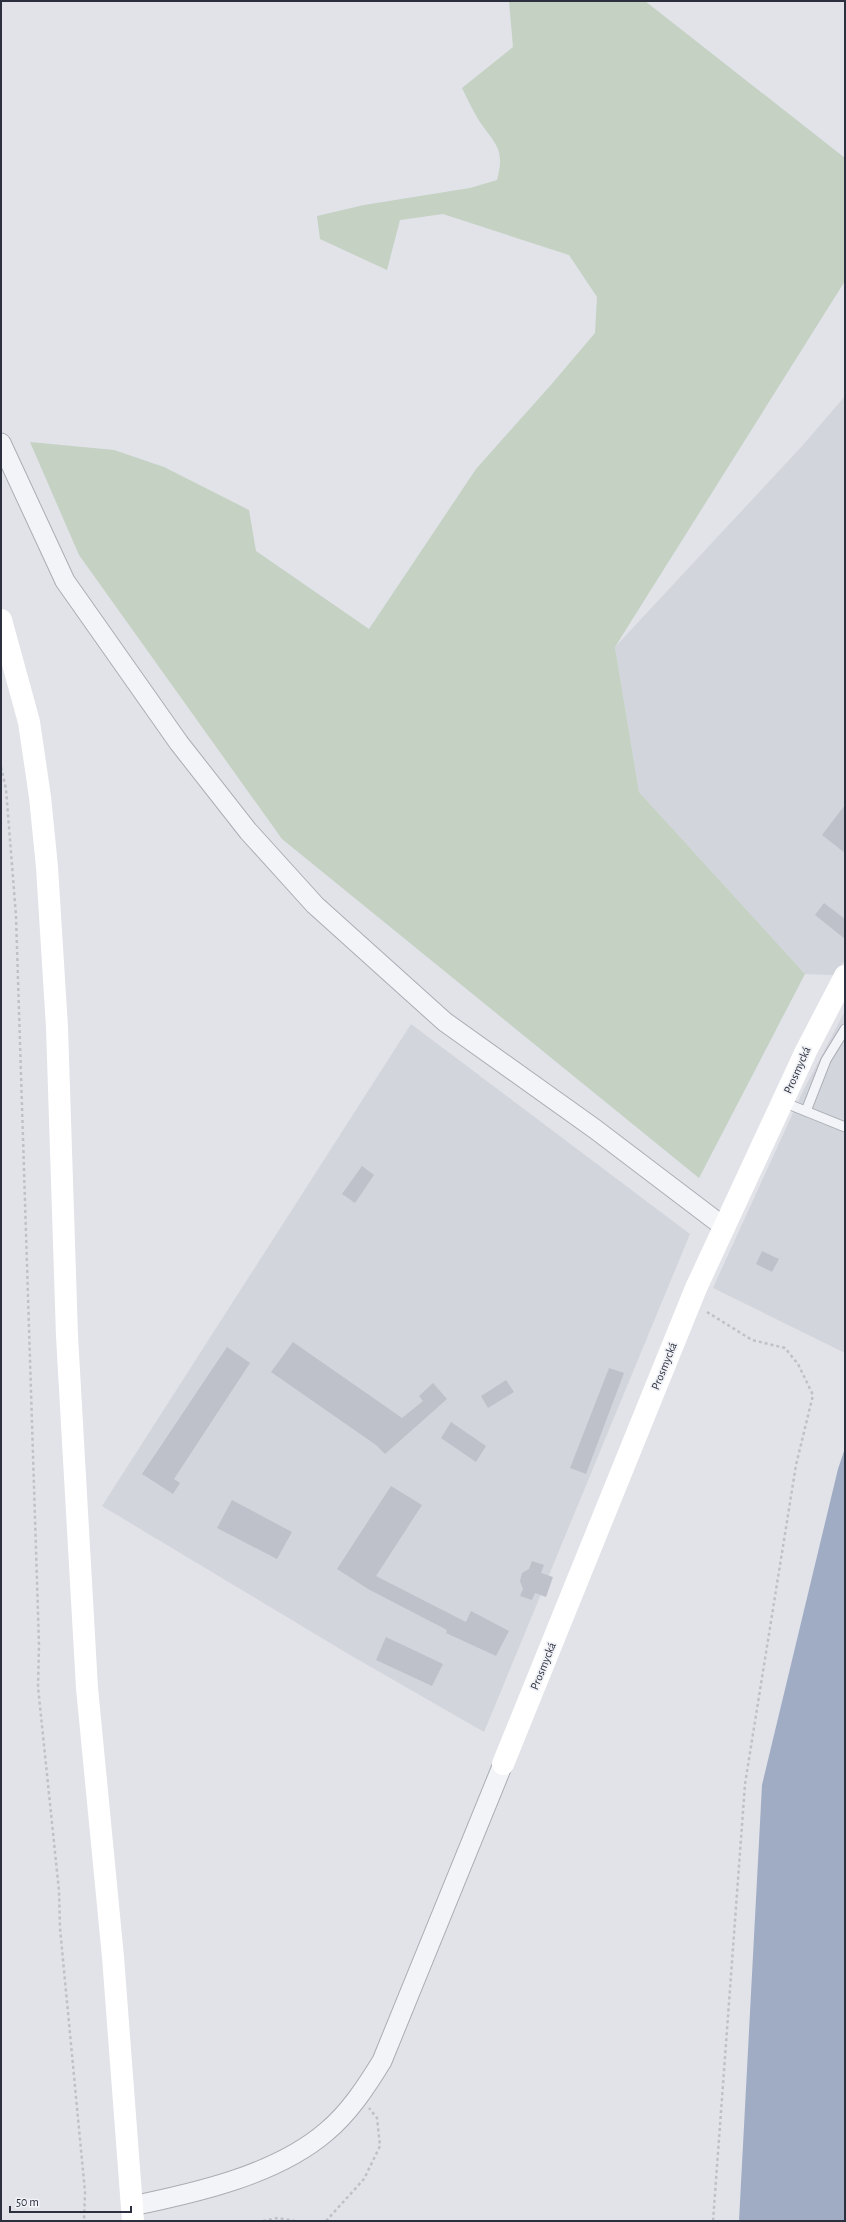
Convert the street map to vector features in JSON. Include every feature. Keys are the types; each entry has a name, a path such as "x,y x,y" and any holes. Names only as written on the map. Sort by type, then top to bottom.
{"main road":[{"path":"1,620 29,722 40,797 47,867 57,1027 68,1336 87,1688 112,1957 132,2214"},
{"name":"Prosmycká","path":"503,1764 696,1288 806,1050 845,976"}],"street":[{"path":"1,443 18,483 65,582 179,743 248,831 315,905 445,1022 595,1129 724,1227"},
{"path":"132,2214 229,2183 285,2159 326,2133 360,2096 382,2061 503,1764"}],"lane":[{"path":"806,1111 826,1060 845,1029"},
{"path":"783,1102 845,1127"}],"path":[{"path":"1,767 6,789 16,916 39,1701 59,1891 60,1928 85,2192 84,2221"},
{"path":"696,1288 706,1311 752,1340 785,1348 798,1364 812,1395 796,1464 745,1784 713,2221"},
{"path":"326,2221 364,2178 380,2146 377,2118 360,2096"},
{"path":"263,2221 278,2218 295,2221"}],"shaded area":[{"path":"845,396 845,960 833,975 805,974 639,792 615,647 803,445"},
{"path":"845,1011 845,1353 713,1288 803,1091"},
{"path":"411,1024 690,1234 484,1732 350,1655 102,1506"}],"green space":[{"path":"509,1 645,1 845,158 845,281 615,647 639,792 805,974 699,1178 282,839 79,555 30,442 114,450 164,467 249,510 256,551 369,629 476,469 595,333 597,297 569,255 443,214 400,220 387,270 320,239 317,216 364,205 470,188 497,180 500,160 497,146 478,119 462,88 513,47"}],"water":[{"path":"845,1448 845,2221 739,2221 762,1785 838,1469"}],"building":[{"path":"845,805 845,853 822,835"},
{"path":"824,903 845,919 845,939 815,915"},
{"path":"362,1166 374,1175 355,1203 342,1194"},
{"path":"762,1251 779,1259 772,1272 756,1264"},
{"path":"293,1342 402,1418 423,1401 419,1396 433,1383 447,1399 385,1454 376,1445 271,1372"},
{"path":"227,1347 250,1363 174,1479 180,1483 173,1494 142,1474"},
{"path":"609,1368 624,1373 586,1474 570,1468"},
{"path":"506,1380 514,1392 488,1408 481,1396"},
{"path":"451,1422 486,1446 476,1462 441,1438"},
{"path":"391,1486 422,1505 376,1576 466,1622 471,1611 509,1631 496,1656 446,1633 447,1630 368,1589 337,1569"},
{"path":"232,1500 292,1532 277,1559 217,1528"},
{"path":"532,1561 544,1565 541,1573 553,1577 546,1597 535,1593 532,1600 520,1596 523,1589 520,1581 522,1573 529,1569"},
{"path":"386,1637 443,1664 432,1686 376,1660"}]}
